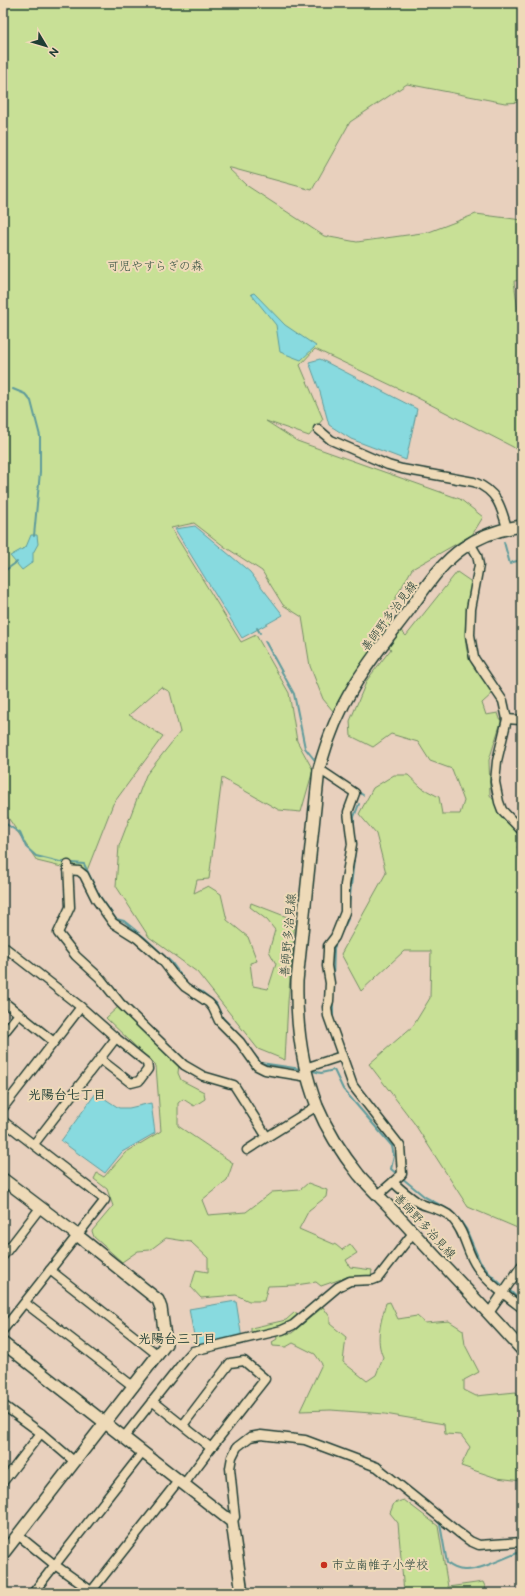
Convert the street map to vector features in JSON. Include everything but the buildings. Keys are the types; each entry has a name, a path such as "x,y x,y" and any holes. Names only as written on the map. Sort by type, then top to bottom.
{"main road":[{"name":"善師野多治見線","path":"522,526 507,528 488,534 470,543 455,554 433,578 354,685 338,714 319,769 296,981 299,1043 317,1106 332,1136 359,1175 490,1313 522,1350"},
{"path":"3,1180 77,1235 158,1300 161,1308 166,1344 3,1554"},
{"path":"3,1343 232,1522 242,1593"}],"street":[{"path":"318,429 331,440 388,465 483,485 497,499 507,528"},
{"path":"470,543 477,555 479,565 471,609 470,635 474,658 503,701 507,719 497,762 495,782 502,810 522,831"},
{"path":"507,719 522,718"},
{"path":"319,769 354,793 348,812 352,844 345,885 345,912 335,937 328,946 327,966 330,983 329,1001 327,1007 328,1016 353,1086 400,1146 397,1178 400,1189 420,1203 444,1212 452,1218 462,1231 476,1266 503,1293 522,1308"},
{"path":"267,1137 234,1085 203,1076 184,1065 120,1003 100,978 76,956 58,933 70,907 68,868 79,870 84,875 96,899 113,923 137,938 162,960 185,987 209,1003 213,1008 218,1021 240,1042 257,1066 265,1070 308,1071 328,1060 342,1056"},
{"path":"3,946 81,1007 147,1063 148,1070 139,1081 131,1083 100,1059"},
{"path":"3,1001 54,1042"},
{"path":"3,1108 81,1007"},
{"path":"3,1034 19,1014"},
{"path":"34,1144 116,1038"},
{"path":"247,1150 317,1106"},
{"path":"3,1121 105,1200 3,1330"},
{"path":"378,1195 397,1178"},
{"path":"3,1256 40,1208"},
{"path":"124,1437 184,1360 193,1351 282,1330 293,1325 338,1287 350,1281 368,1281 378,1278 413,1233"},
{"path":"490,1313 522,1265"},
{"path":"50,1270 158,1355"},
{"path":"24,1303 134,1386"},
{"path":"18,1536 92,1592 266,1379 244,1361 230,1363 183,1424"},
{"path":"152,1401 183,1424 211,1448"},
{"path":"3,1405 41,1433 75,1462"},
{"path":"3,1482 41,1433"},
{"path":"232,1522 235,1517 230,1468 232,1457 237,1447 250,1437 261,1435 305,1440 377,1467 440,1519 470,1541 479,1545 522,1542"},
{"path":"33,1593 143,1452"}],"green space":[{"name":"可児やすらぎの森","path":"3,3 522,3 522,102 505,103 407,84 350,122 312,190 228,168 246,185 324,236 357,242 429,232 476,214 522,220 522,280 514,281 519,319 522,321 522,454 513,447 414,396 315,349 300,365 323,419 309,436 266,421 297,441 460,499 483,517 472,535 412,569 386,615 406,636 457,572 473,583 465,632 467,651 474,668 493,693 482,703 486,715 498,713 501,722 489,760 490,795 512,827 522,836 522,842 517,847 522,854 522,1230 468,1207 414,1123 369,1064 413,1026 430,998 431,951 404,951 361,991 341,954 386,873 376,834 359,814 373,788 394,775 408,775 422,788 439,797 442,814 460,814 464,801 452,769 430,761 418,742 391,734 373,747 351,736 350,721 367,680 391,649 380,640 340,698 333,711 323,699 310,666 302,617 283,605 262,571 225,547 194,523 171,528 241,642 256,635 289,693 297,741 313,770 301,812 279,810 222,778 209,879 197,880 194,893 208,886 221,894 227,920 248,937 257,961 250,963 253,986 268,989 276,964 269,951 275,930 267,920 250,907 251,903 295,920 285,1060 258,1049 197,972 149,937 116,886 119,846 146,775 180,732 170,692 161,687 129,715 163,736 113,804 86,873 37,861 3,810"},
{"path":"118,1007 179,1064 178,1073 181,1080 204,1092 205,1099 194,1106 183,1099 178,1103 178,1126 233,1163 227,1180 202,1200 208,1215 246,1212 272,1192 300,1190 308,1183 327,1190 326,1197 309,1210 299,1229 336,1245 342,1250 350,1244 357,1253 346,1260 350,1267 372,1270 371,1276 347,1277 321,1286 316,1282 296,1285 268,1286 264,1301 249,1301 236,1295 201,1298 191,1287 196,1270 208,1272 208,1258 191,1242 166,1238 150,1250 138,1251 122,1262 94,1237 92,1231 113,1206 107,1189 94,1179 97,1173 104,1177 125,1153 161,1131 156,1066 106,1018"},
{"path":"390,1302 398,1319 417,1316 425,1323 449,1321 463,1330 465,1345 479,1372 464,1380 464,1390 476,1396 516,1392 520,1404 522,1404 522,1417 518,1420 522,1427 522,1481 497,1478 461,1466 470,1447 461,1435 445,1434 444,1424 385,1414 331,1410 300,1411 322,1364 315,1354 293,1343 286,1347 273,1346 272,1342 277,1339 275,1331 251,1333 251,1328 286,1320 295,1312 299,1318 285,1328 287,1334 292,1333 323,1307 330,1317 330,1324 346,1337 343,1362 367,1381 376,1375 383,1357 379,1344 379,1337 386,1303"},
{"path":"404,1500 438,1526 448,1587 483,1582 488,1593 404,1593 398,1523 390,1513 394,1503"}],"water":[{"path":"254,293 285,325 316,346 301,360 280,352 276,325 251,294"},
{"path":"320,359 417,409 406,460 351,439 329,425 320,392 309,362"},
{"path":"195,526 250,572 283,615 242,638 175,529"},
{"path":"31,535 37,535 38,544 33,553 33,562 22,570 10,556 26,547"},
{"path":"96,1093 119,1108 129,1108 151,1103 155,1133 122,1152 105,1173 61,1141"},
{"path":"236,1301 242,1339 196,1346 189,1309"}],"waterway":[{"path":"13,389 25,394 31,401 40,436 40,472 34,536"},
{"path":"504,542 510,564 522,560"},
{"path":"3,572 17,562"},
{"path":"257,628 260,633"},
{"path":"265,641 294,694 305,748 317,763"},
{"path":"357,791 363,795"},
{"path":"354,832 354,817 359,804"},
{"path":"3,822 20,833 26,847 36,856 60,862 84,864 99,895 116,919 124,921 145,938 172,963 188,985"},
{"path":"349,905 355,850"},
{"path":"340,935 348,919 348,914"},
{"path":"333,982 334,948 338,939"},
{"path":"193,988 202,992 216,1003 222,1017 235,1031"},
{"path":"333,996 333,1020"},
{"path":"242,1039 261,1063 301,1069"},
{"path":"340,1039 344,1049 342,1050"},
{"path":"309,1070 321,1073 334,1070 343,1089 392,1146 394,1156 391,1169 398,1175"},
{"path":"402,1178 425,1197 451,1211 459,1219 466,1229 480,1262 504,1287"},
{"path":"508,1289 522,1302"},
{"path":"439,1519 437,1521 440,1524 447,1563 457,1569 470,1570 493,1563 522,1551"}],"place":[{"name":"市立南帷子小学校","path":"324,1565"}],"district":[{"name":"光陽台七丁目","path":"67,1094"},
{"name":"光陽台三丁目","path":"177,1338"}]}
